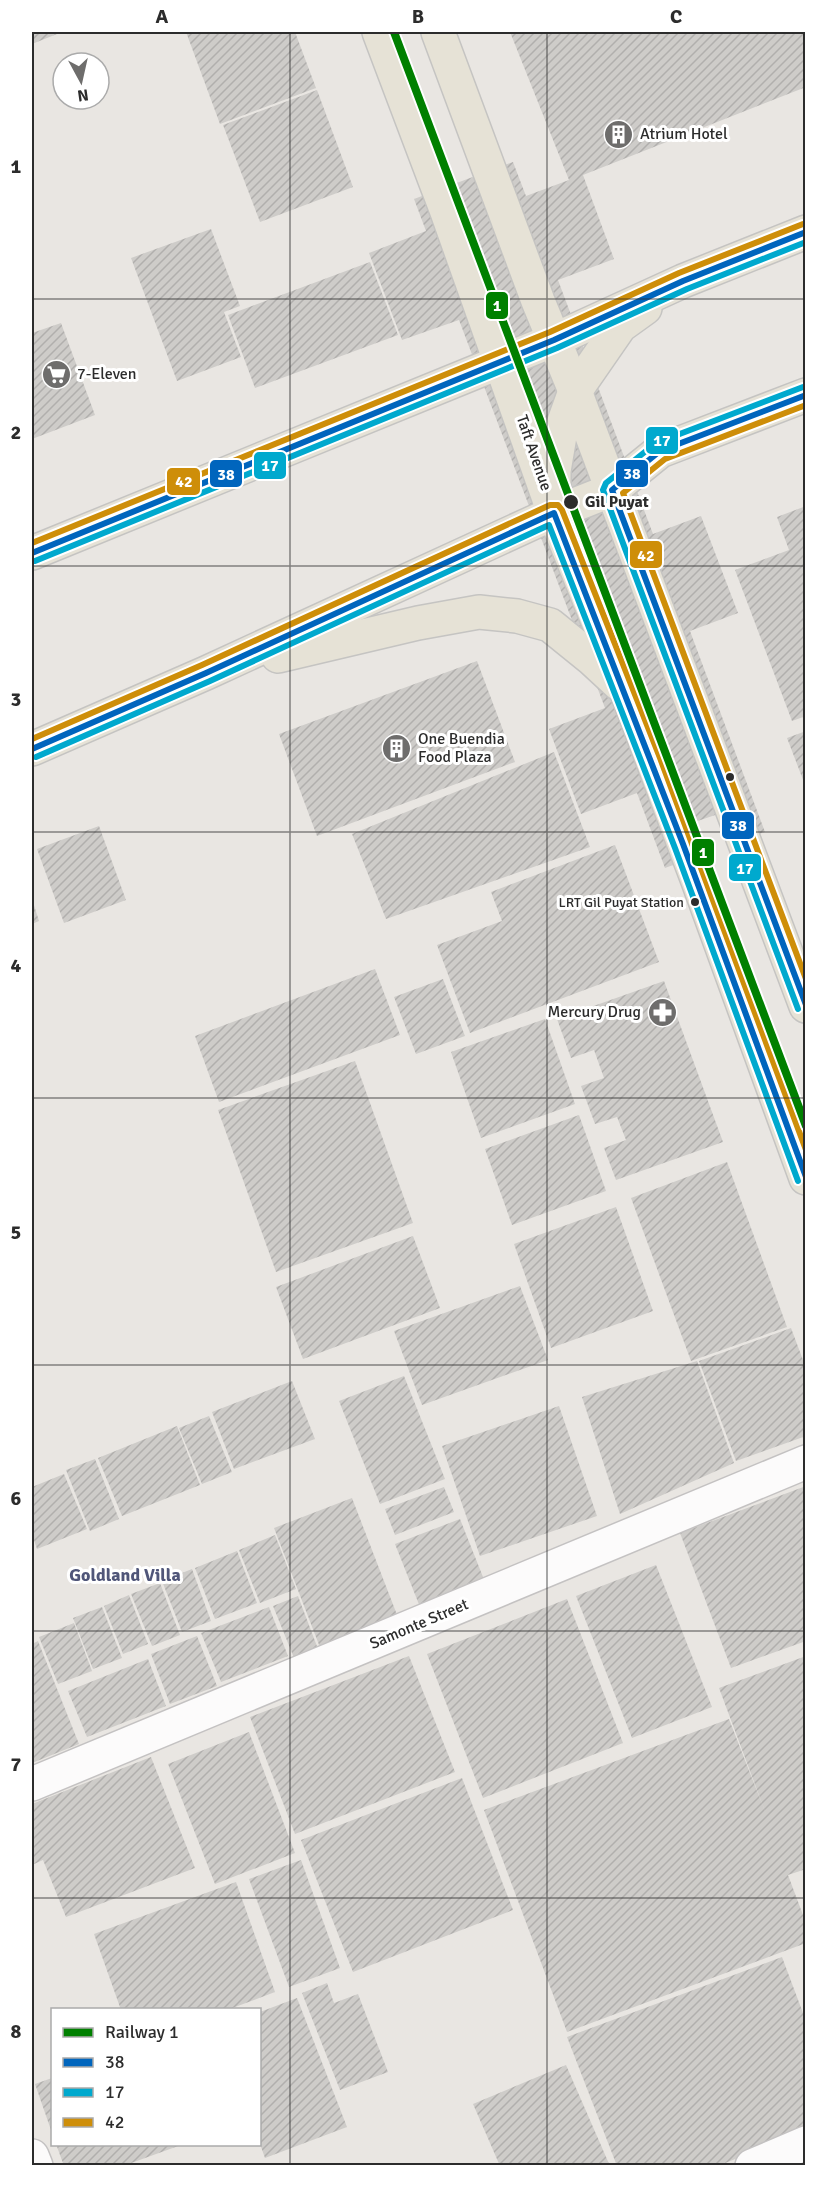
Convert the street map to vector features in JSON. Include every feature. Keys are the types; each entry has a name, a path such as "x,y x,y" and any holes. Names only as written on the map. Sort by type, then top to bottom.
{"main road":[{"name":"Taft Avenue","path":"379,32 443,201 554,513 626,690 806,1178"},
{"path":"438,32 806,1006"},
{"path":"32,553 554,340 684,280 806,232"},
{"path":"554,513 554,471 561,430 575,391 620,326 684,280"},
{"path":"32,749 206,673 554,513 612,490 660,451 806,395"},
{"path":"206,673 418,623 478,612 517,616 550,625 626,690"}],"street":[{"name":"Samonte Street","path":"32,1785 806,1462"},
{"path":"752,2166 806,2143"},
{"path":"32,2156 36,2166"}],"building":[{"path":"32,32 62,32 32,44"},
{"path":"186,32 295,32 316,88 220,124"},
{"name":"Gil Puyat","path":"510,32 806,32 806,87 583,175 614,259 558,280 653,534 701,516 738,613 690,631 765,832 736,842 724,812 683,826 695,857 665,868 637,793 581,814 549,729 605,708 459,320 402,340 369,253 426,231 414,199 513,162 526,196 569,180"},
{"path":"317,90 353,187 260,222 223,125"},
{"path":"211,229 240,306 224,312 241,357 177,381 131,258"},
{"path":"370,262 398,335 255,388 228,315"},
{"name":"7-Eleven","path":"61,323 95,415 32,439 32,333"},
{"path":"806,506 806,716 792,721 735,570 789,550 777,517"},
{"name":"One Buendia Food Plaza","path":"477,661 515,762 317,836 279,734"},
{"path":"806,731 806,785 805,785 787,738"},
{"path":"554,752 590,847 386,919 352,834"},
{"path":"99,826 126,900 64,923 37,849"},
{"path":"615,845 659,962 470,1033 437,945 502,921 491,892"},
{"path":"32,899 39,921 32,924"},
{"path":"375,969 400,1035 219,1102 195,1036"},
{"path":"443,979 465,1036 416,1054 394,997"},
{"path":"664,981 723,1142 616,1180 604,1148 626,1140 617,1117 595,1124 581,1086 604,1078 594,1050 571,1058 557,1019"},
{"path":"545,1019 575,1104 481,1138 451,1052"},
{"path":"355,1061 413,1223 276,1272 218,1110"},
{"path":"579,1115 606,1191 512,1225 485,1149"},
{"path":"727,1162 787,1327 691,1361 631,1198"},
{"path":"616,1207 653,1311 551,1348 514,1244"},
{"path":"413,1236 440,1308 303,1359 276,1287"},
{"path":"520,1286 548,1360 422,1405 394,1331"},
{"path":"791,1328 806,1368 806,1436 736,1461 699,1361"},
{"path":"697,1361 734,1463 620,1514 582,1397"},
{"path":"404,1376 445,1479 380,1504 339,1401"},
{"path":"292,1381 315,1439 234,1469 212,1412"},
{"path":"559,1406 597,1516 480,1556 442,1446"},
{"path":"209,1416 232,1472 202,1484 179,1428"},
{"path":"177,1426 200,1485 122,1516 98,1458"},
{"path":"95,1459 119,1519 90,1531 66,1470"},
{"path":"64,1474 87,1529 37,1549 32,1534 32,1487"},
{"path":"806,1486 806,1641 731,1668 680,1533"},
{"path":"444,1487 454,1512 395,1535 385,1509"},
{"path":"352,1498 399,1620 321,1650 274,1528"},
{"path":"460,1519 485,1582 420,1607 395,1544"},
{"path":"275,1535 296,1589 260,1603 239,1550"},
{"path":"237,1551 257,1603 215,1619 195,1568"},
{"path":"656,1565 712,1707 632,1738 576,1596"},
{"path":"192,1569 211,1621 182,1632 162,1581"},
{"path":"160,1583 180,1635 152,1646 131,1594"},
{"path":"129,1595 148,1644 123,1654 104,1606"},
{"path":"298,1596 318,1649 294,1658 273,1606"},
{"path":"567,1599 623,1743 483,1798 427,1654"},
{"path":"102,1607 122,1658 93,1669 73,1618"},
{"path":"269,1607 288,1656 221,1682 201,1633"},
{"path":"74,1623 92,1671 58,1684 39,1637"},
{"path":"197,1636 217,1686 170,1704 151,1654"},
{"path":"38,1641 79,1744 32,1763 32,1644"},
{"path":"409,1656 455,1772 295,1834 250,1717"},
{"path":"806,1656 806,1869 788,1875 806,1923 806,1943 567,2032 484,1810 729,1719 766,1814 719,1688"},
{"path":"148,1659 166,1706 87,1737 68,1691"},
{"path":"249,1732 295,1853 215,1884 168,1764"},
{"path":"151,1757 195,1868 66,1917 43,1860 32,1865 32,1804"},
{"path":"462,1778 513,1910 353,1972 301,1840"},
{"path":"301,1860 340,1968 289,1987 249,1879"},
{"path":"236,1882 275,1992 232,2008 120,2008 94,1934"},
{"path":"782,1957 806,2021 806,2130 718,2166 617,2166 567,2037"},
{"path":"327,1983 334,2003 358,1994 388,2072 340,2090 302,1993"},
{"path":"297,1998 347,2127 265,2158 261,2146 261,2012"},
{"path":"566,2065 610,2166 500,2166 473,2104"},
{"path":"51,2078 51,2130 35,2084"},
{"path":"57,2146 178,2146 123,2166 64,2166"}],"rail line":[{"name":"1","path":"394,32 806,1126"}],"transit line":[{"name":"42","path":"32,543 550,332 679,273 803,224"},
{"name":"38","path":"32,553 554,340 683,281 806,232"},
{"name":"17","path":"35,561 557,348 687,289 806,242"},
{"name":"17","path":"798,1009 603,490 606,483 656,443 803,387"},
{"name":"38","path":"806,395 660,451 612,490 806,1005"},
{"name":"42","path":"806,405 665,459 623,493 806,979"},
{"name":"42","path":"32,739 202,665 550,505 558,505 562,510 660,758 806,1150"},
{"name":"38","path":"32,749 206,673 554,513 683,844 806,1177"},
{"name":"17","path":"36,757 210,681 549,525 675,848 798,1181"}],"place":[{"name":"Atrium Hotel","path":"619,134"},
{"name":"7-Eleven","path":"56,374"},
{"name":"Gil Puyat","path":"571,502"},
{"name":"One Buendia Food Plaza","path":"397,748"},
{"name":"LRT Gil Puyat Station","path":"695,902"},
{"name":"Mercury Drug","path":"662,1012"}],"district":[{"name":"Goldland Villa","path":"125,1575"}]}
